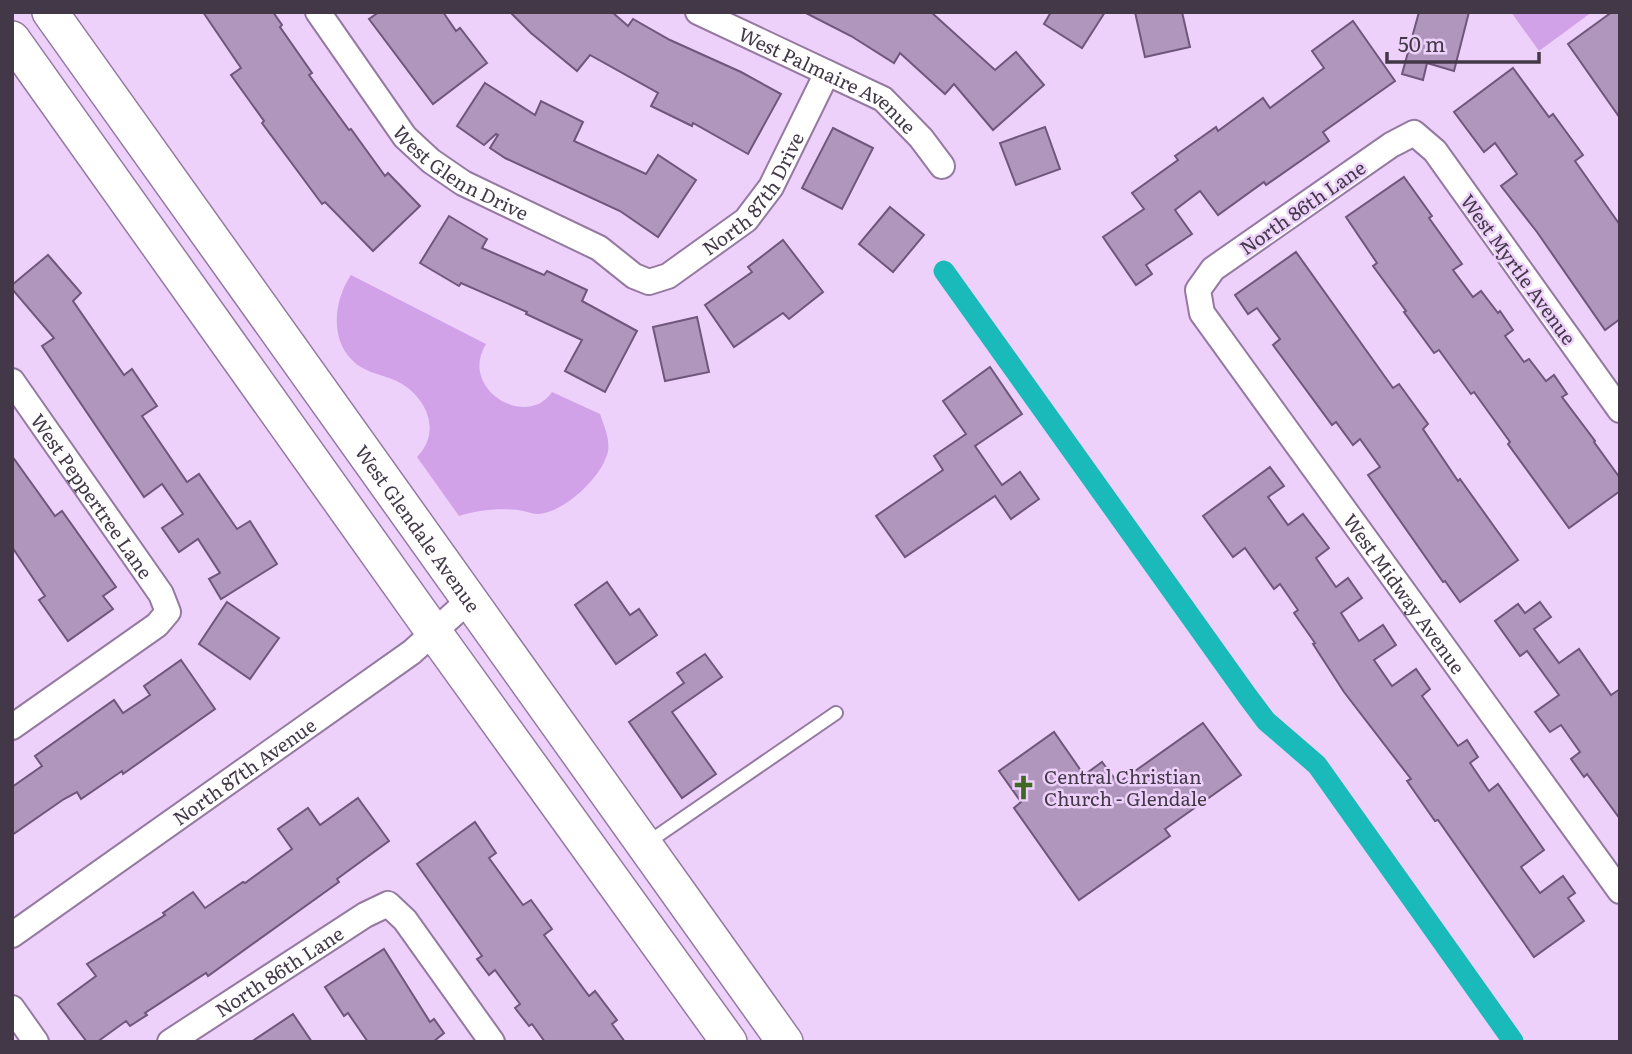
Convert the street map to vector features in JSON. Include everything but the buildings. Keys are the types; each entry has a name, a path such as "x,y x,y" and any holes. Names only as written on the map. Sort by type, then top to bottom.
{"main road":[{"path":"56,21 17,54 729,1042"},
{"name":"West Glendale Avenue","path":"56,21 785,1042"}],"street":[{"name":"West Glenn Drive","path":"318,12 405,137 431,161 463,183 600,248 634,276 649,282"},
{"name":"West Palmaire Avenue","path":"700,13 883,99 921,138 942,166"},
{"name":"North 87th Drive","path":"649,282 668,276 746,220 771,187 827,73"},
{"name":"North 86th Lane","path":"1198,290 1213,269 1391,145 1414,133"},
{"name":"West Myrtle Avenue","path":"1414,133 1435,151 1620,410"},
{"name":"West Midway Avenue","path":"1198,290 1202,313 1620,891"},
{"name":"West Peppertree Lane","path":"12,381 161,594 168,612 157,625 12,727"},
{"name":"North 87th Avenue","path":"12,935 412,652 468,601"},
{"name":"North 86th Lane","path":"176,1040 365,915 388,904 405,920 492,1042"},
{"path":"12,1008 34,1041"}],"lane":[{"path":"644,846 836,713"}],"shaded area":[{"path":"1511,12 1592,12 1539,51"},
{"path":"351,275 486,344 480,361 481,376 488,389 499,399 527,407 541,403 552,392 600,414 608,451 605,461 591,481 571,500 549,512 537,514 499,509 459,516 417,457 424,448 430,428 419,399 402,384 361,367 343,348 337,311"}],"waterway":[{"path":"944,271 1248,697 1266,721 1317,765 1513,1041"}],"place":[{"name":"Central Christian Church - Glendale","path":"1024,787"}]}
